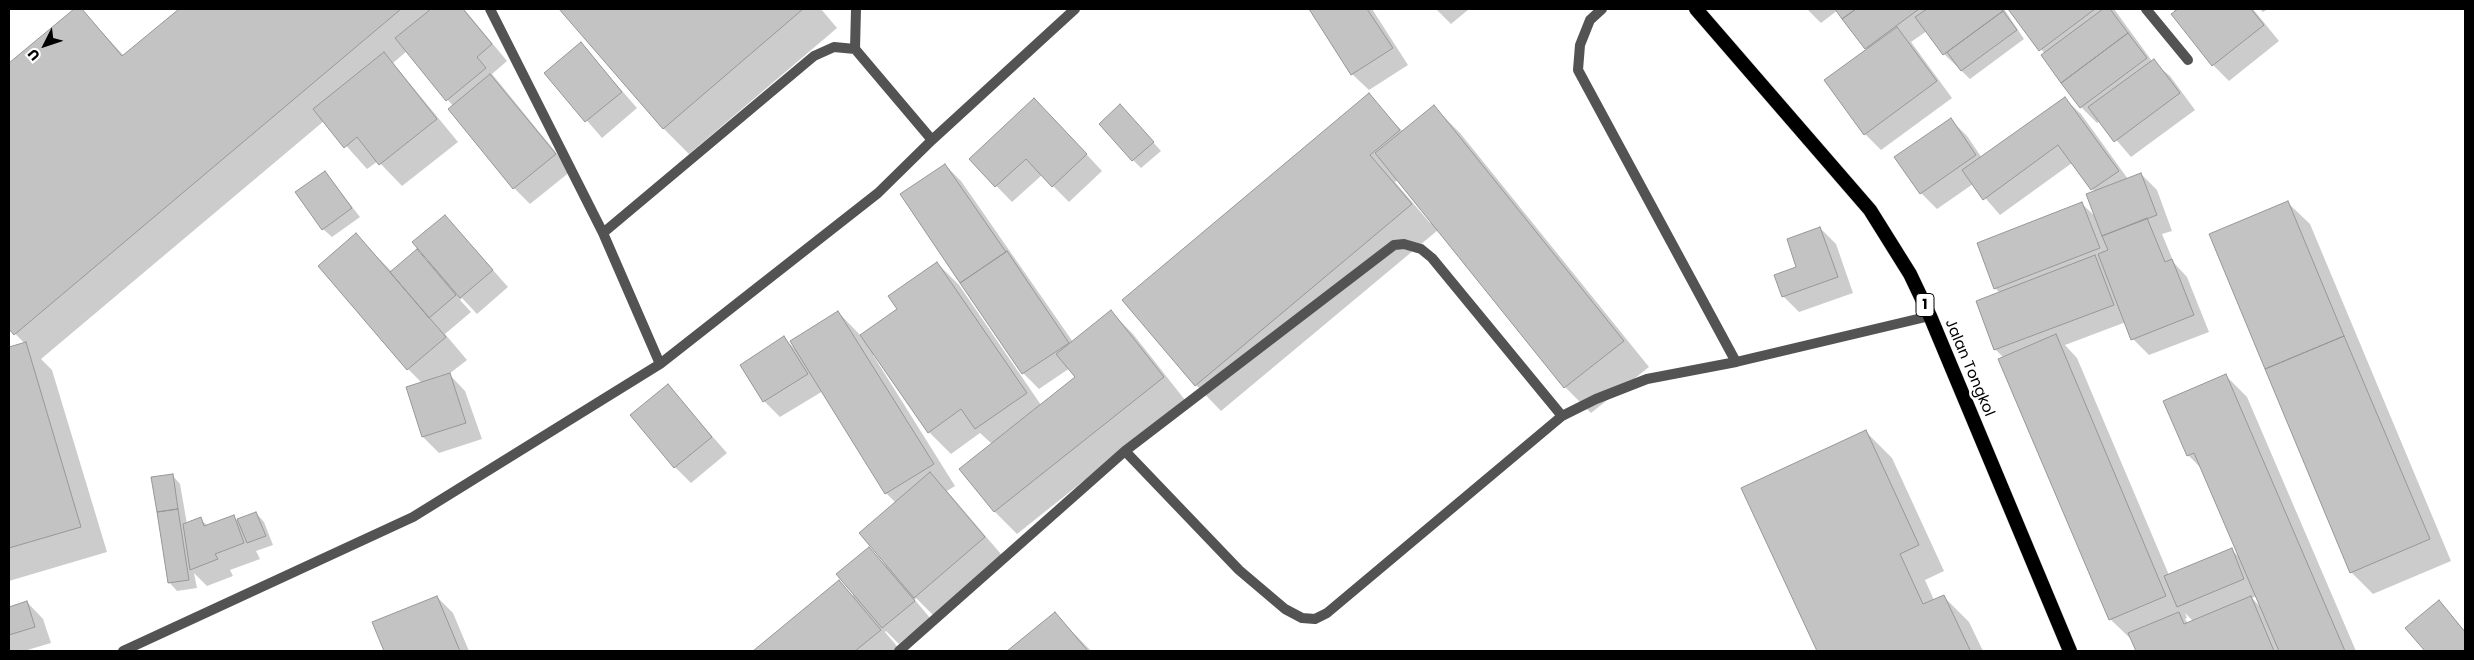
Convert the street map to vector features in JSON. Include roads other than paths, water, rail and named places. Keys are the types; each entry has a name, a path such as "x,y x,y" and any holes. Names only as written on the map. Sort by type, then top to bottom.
{"highway":[{"name":"Jalan Tongkol","path":"1696,9 1870,210 1910,274 1930,316 2070,651"}],"street":[{"path":"490,9 603,233 660,364"},
{"path":"856,9 855,49 932,140"},
{"path":"123,651 413,517 660,364 878,192 1075,9"},
{"path":"1602,9 1590,20 1580,45 1578,70 1736,362"},
{"path":"2146,9 2188,60"},
{"path":"603,233 814,56 834,47 855,49"},
{"path":"899,651 1125,451 1394,245 1404,244 1421,249 1432,258 1562,416"},
{"path":"1125,451 1239,570 1285,609 1302,618 1314,619 1327,614 1562,416 1596,399 1647,379 1736,362 1930,316"}]}
